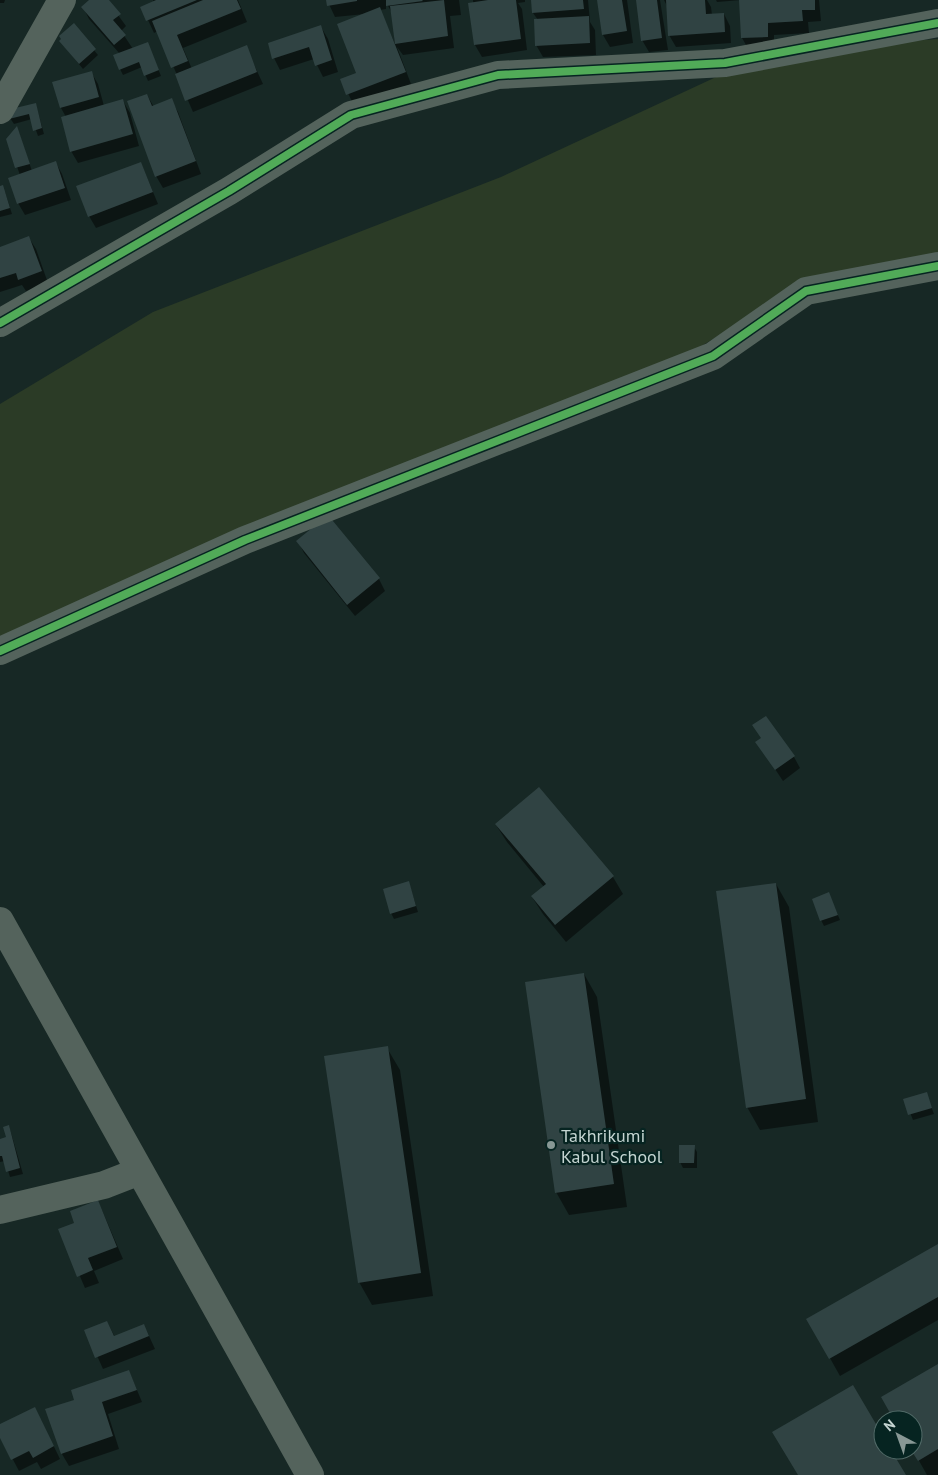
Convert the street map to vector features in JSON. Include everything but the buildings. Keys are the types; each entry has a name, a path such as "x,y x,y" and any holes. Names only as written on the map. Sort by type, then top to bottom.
{"street":[{"path":"0,110 62,0"},
{"path":"0,323 229,191 351,115 498,75 724,63 938,23"},
{"path":"0,651 245,540 713,356 806,291 938,266"},
{"path":"0,921 310,1475"},
{"path":"0,1210 104,1185 140,1171"}],"green space":[{"path":"938,39 938,279 779,299 657,373 0,643 0,404 153,312 501,177 772,51"}],"cycle path":[{"path":"0,323 229,191 351,115 498,75 725,63 938,23"},
{"path":"0,651 245,540 713,356 806,291 938,266"}],"place":[{"name":"Takhrikumi Kabul School","path":"551,1145"}]}
